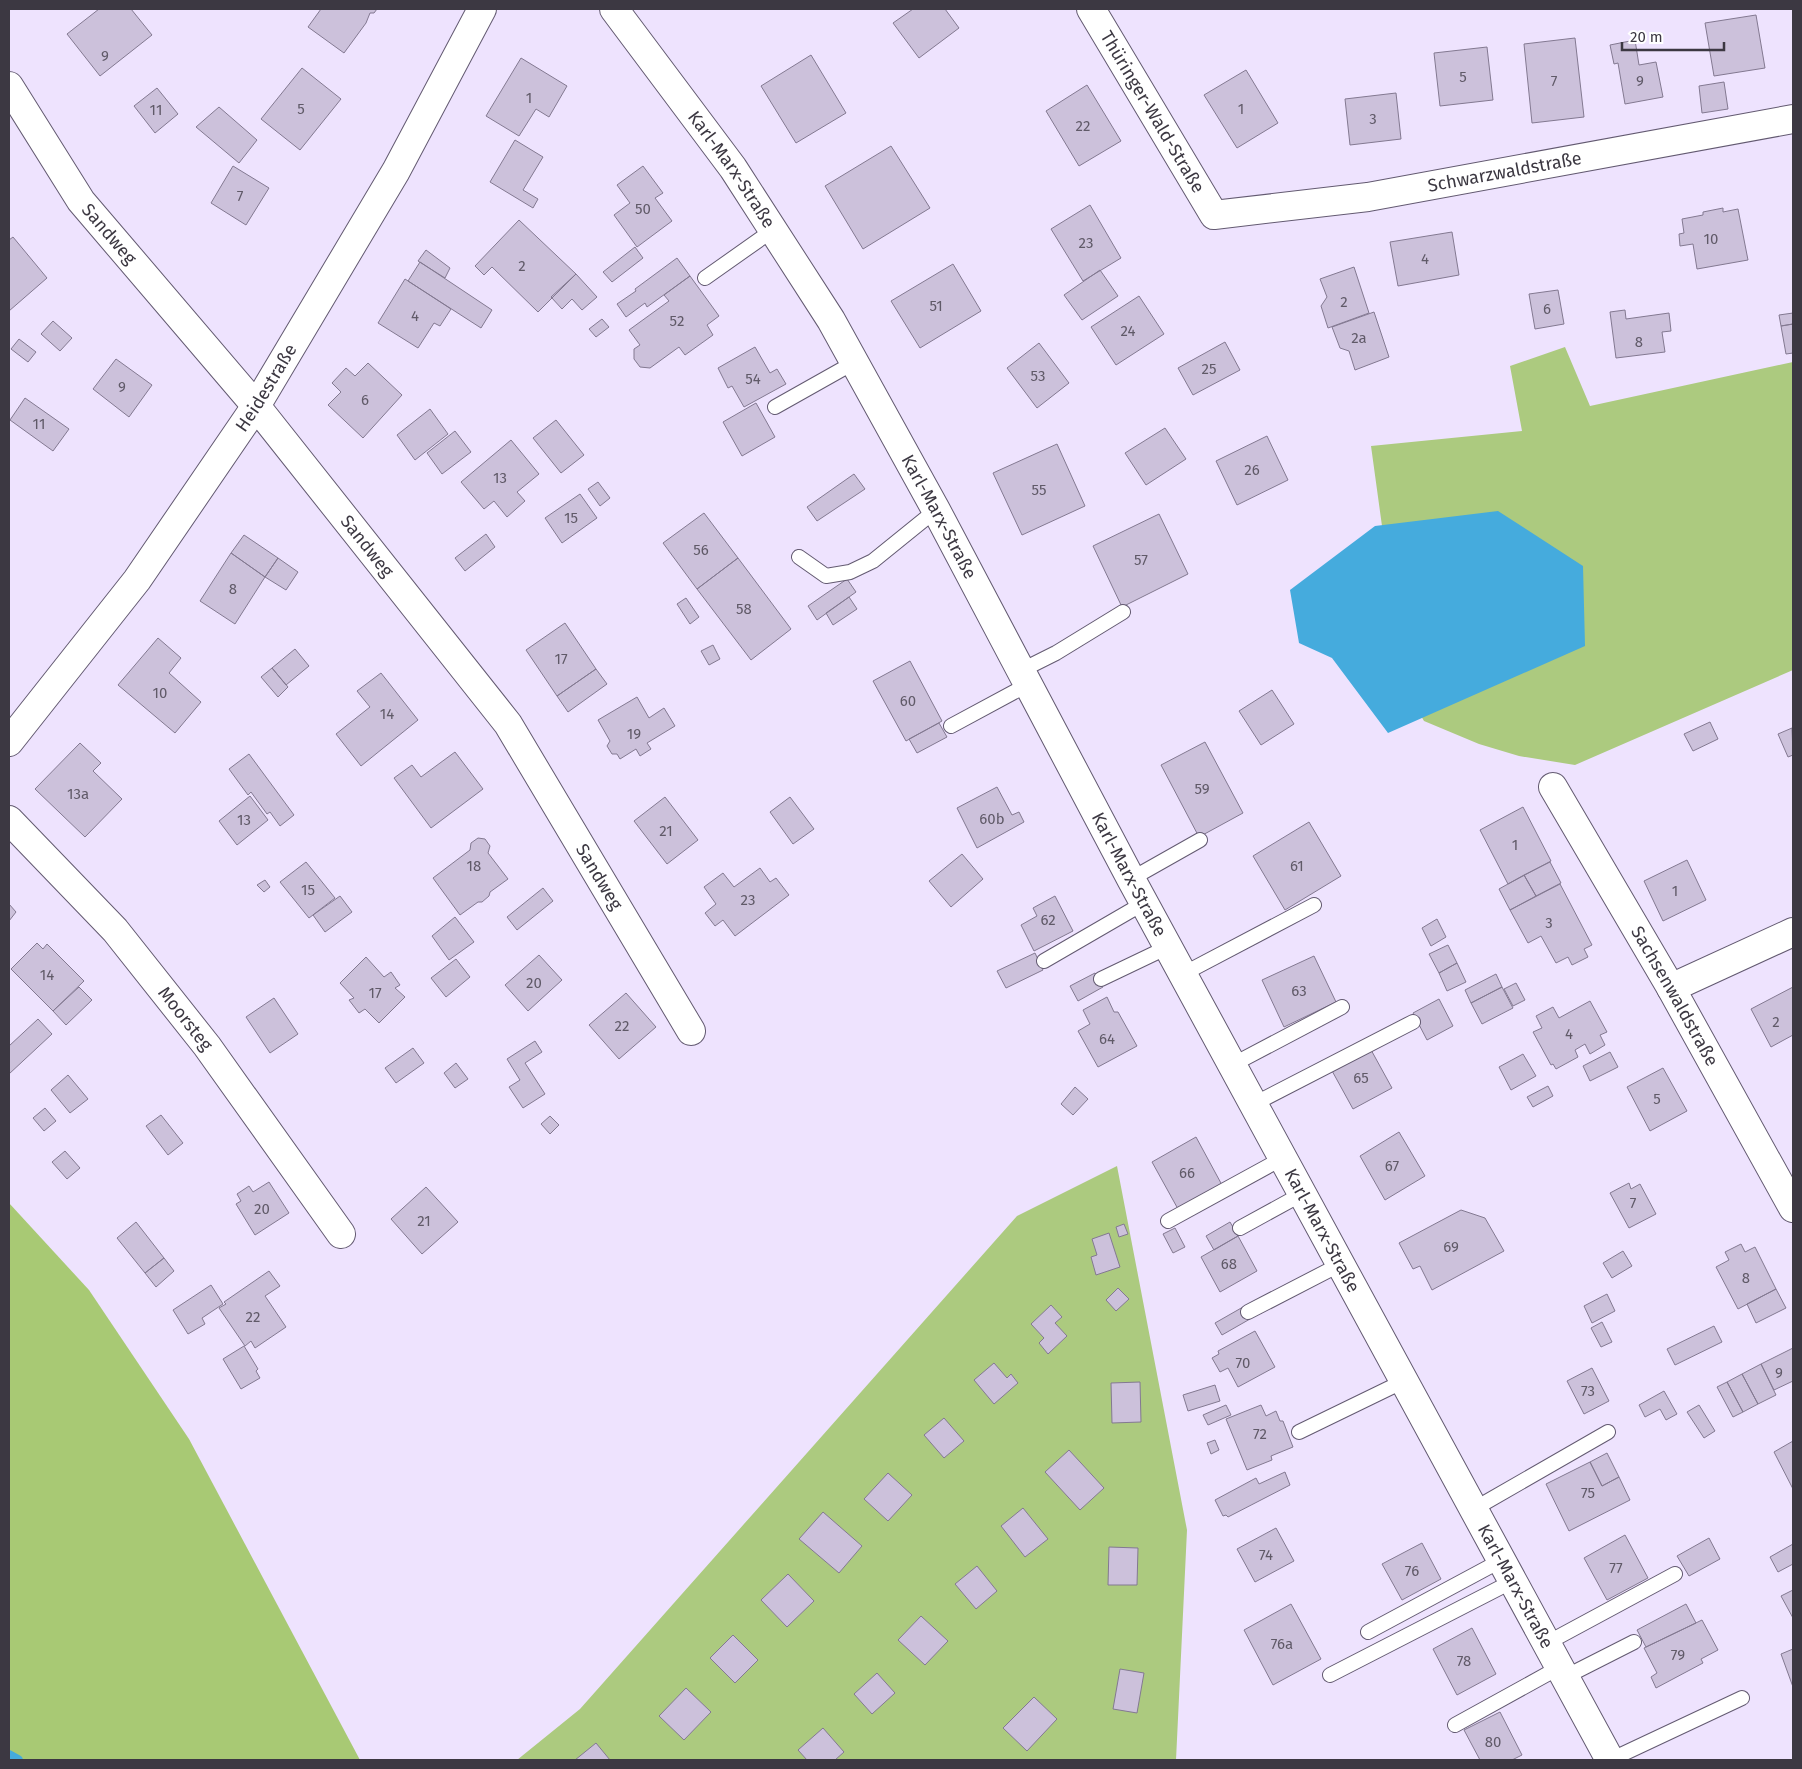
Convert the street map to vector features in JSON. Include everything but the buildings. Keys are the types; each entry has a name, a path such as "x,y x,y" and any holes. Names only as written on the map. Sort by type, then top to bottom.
{"street":[{"name":"Heidestraße","path":"9,742 137,580 256,406 396,171 482,9"},
{"name":"Karl-Marx-Straße","path":"614,9 732,168 832,320 936,510 1023,678 1131,879 1610,1760"},
{"name":"Thüringer-Wald-Straße","path":"1091,9 1214,215"},
{"name":"Sandweg","path":"9,86 81,201 256,406 508,724 691,1030"},
{"name":"Schwarzwaldstraße","path":"1214,215 1368,197 1793,119"},
{"name":"Sachsenwaldstraße","path":"1552,787 1671,988 1793,1208"},
{"name":"Moorsteg","path":"9,820 121,938 207,1046 341,1234"},
{"path":"1671,988 1793,932"}],"lane":[{"path":"705,278 773,230"},
{"path":"775,407 855,362"},
{"path":"798,557 826,576 850,572 873,561 936,510"},
{"path":"951,726 1023,678 1056,653 1123,612"},
{"path":"1131,879 1200,840"},
{"path":"1044,962 1144,903"},
{"path":"1183,974 1314,905"},
{"path":"1101,978 1168,946"},
{"path":"1232,1065 1342,1007"},
{"path":"1254,1104 1413,1022"},
{"path":"1168,1221 1283,1158"},
{"path":"1240,1228 1302,1194"},
{"path":"1248,1312 1341,1264"},
{"path":"1299,1432 1404,1381"},
{"path":"1474,1509 1608,1432"},
{"path":"1368,1632 1507,1570"},
{"path":"1330,1675 1507,1570"},
{"path":"1547,1643 1676,1574"},
{"path":"1454,1725 1563,1672 1634,1642"},
{"path":"1610,1760 1742,1698"}],"green space":[{"path":"1565,347 1590,406 1793,362 1793,670 1575,765 1519,756 1479,744 1424,721 1404,686 1371,446 1522,431 1510,366"},
{"path":"1117,1166 1187,1530 1176,1760 517,1760 580,1709 1017,1216"},
{"path":"9,1203 89,1290 189,1439 360,1760 9,1760"}],"water":[{"path":"1498,511 1583,566 1585,646 1388,733 1332,658 1299,643 1290,590 1375,526"}],"waterway":[{"path":"9,1755 18,1760"}]}
